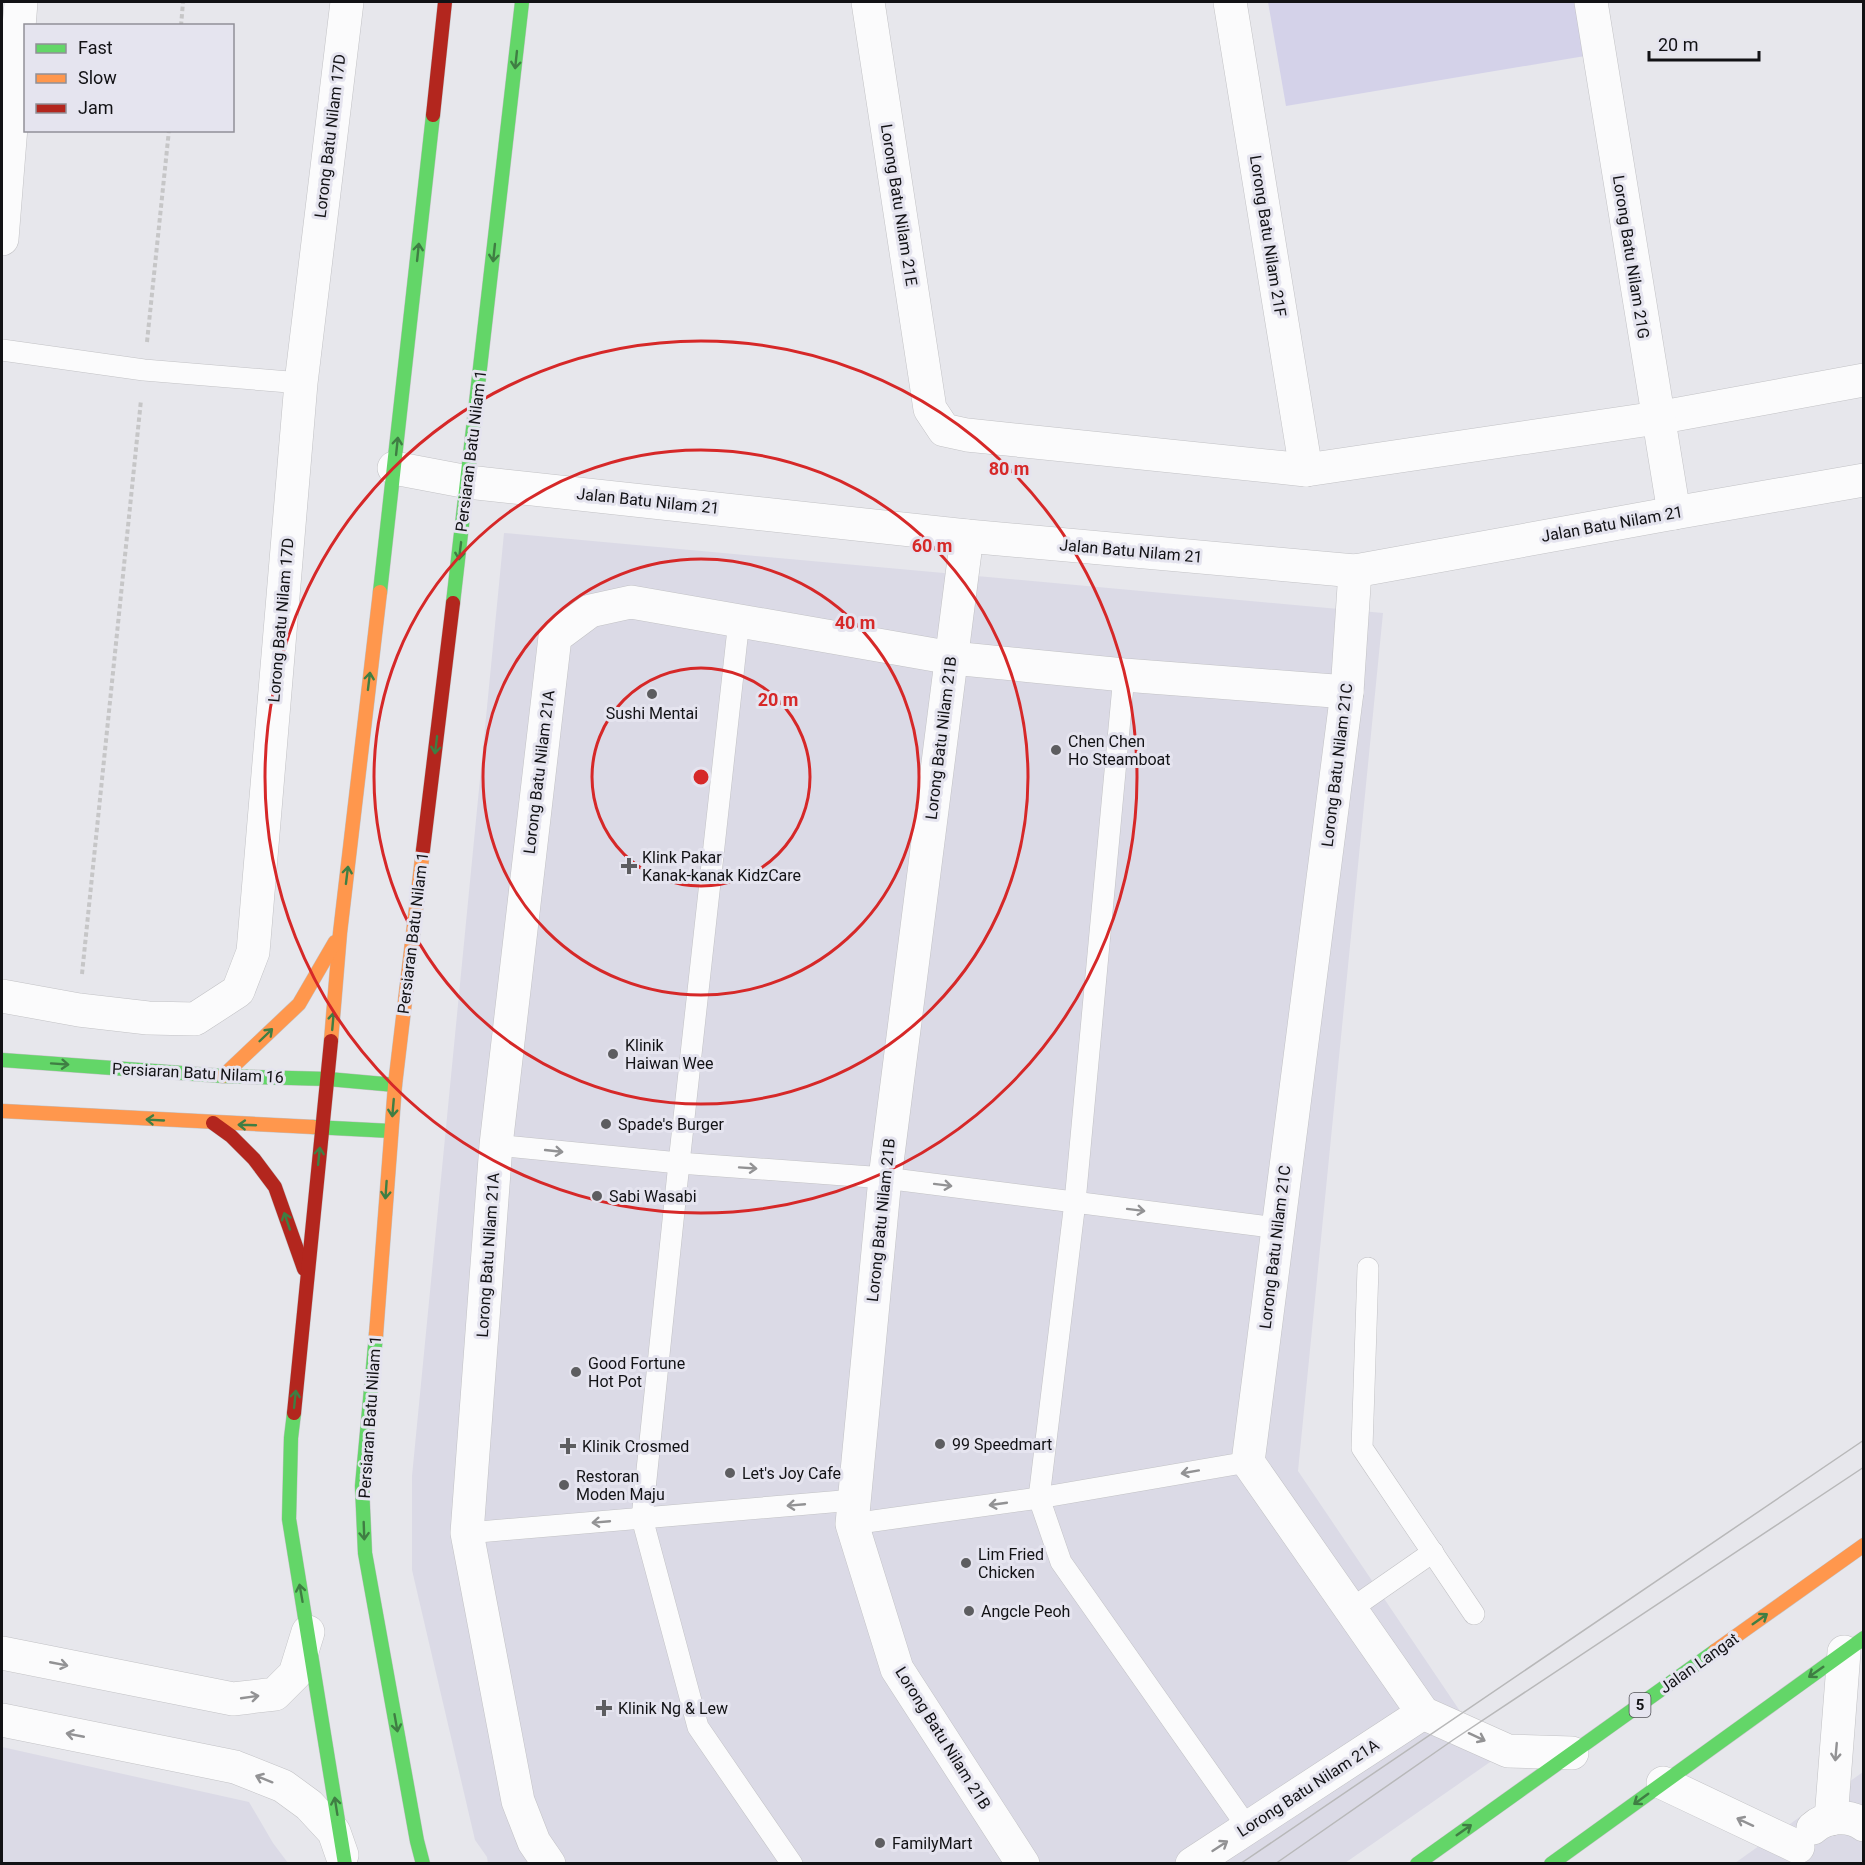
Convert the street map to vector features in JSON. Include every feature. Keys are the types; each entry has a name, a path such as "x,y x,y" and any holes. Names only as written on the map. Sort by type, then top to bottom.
{"main road":[{"path":"345,1863 290,1519 291,1438 328,1079 340,933 445,2"},
{"name":"Persiaran Batu Nilam 1","path":"423,1863 417,1841 365,1553 362,1486 395,1085 468,482 522,2"},
{"path":"224,1076 299,1004 340,933"},
{"name":"Persiaran Batu Nilam 16","path":"2,1060 224,1076 328,1079 395,1085"},
{"path":"2,1111 391,1131"},
{"path":"213,1123 231,1136 254,1159 275,1187 307,1277"},
{"name":"Jalan Langat","path":"1417,1863 1863,1545"},
{"path":"1551,1863 1664,1783 1723,1737 1854,1645"}],"street":[{"path":"2,239 21,2"},
{"name":"Lorong Batu Nilam 17D","path":"2,996 79,1010 148,1018 195,1019 238,991 253,952 301,383 346,2"},
{"name":"Lorong Batu Nilam 21E","path":"868,2 930,408 944,430 967,435 1306,470"},
{"name":"Lorong Batu Nilam 21F","path":"1230,2 1306,470"},
{"name":"Lorong Batu Nilam 21G","path":"1591,2 1674,513"},
{"path":"1306,470 1657,418 1863,380"},
{"name":"Jalan Batu Nilam 21","path":"394,468 468,482 967,536 1355,571 1863,480"},
{"name":"Lorong Batu Nilam 21B","path":"967,536 885,1178 853,1512 897,1669 1023,1863"},
{"name":"Lorong Batu Nilam 21C","path":"1248,1462 1347,692 1355,571"},
{"name":"Lorong Batu Nilam 21A","path":"549,1863 534,1842 518,1801 467,1533 496,1145 555,637 590,611 631,602 739,620"},
{"path":"739,620 952,658 1124,675 1347,692"},
{"path":"1248,1462 1424,1713 1508,1751 1572,1753"},
{"path":"2,1653 233,1699 275,1694 295,1674 308,1632"},
{"path":"1831,1819 1854,1645"},
{"name":"Lorong Batu Nilam 21A","path":"1192,1863 1424,1713"},
{"path":"2,1720 234,1767 283,1786 309,1805 334,1832 345,1863"},
{"path":"1664,1783 1798,1855 1806,1834 1817,1824 1831,1819 1845,1818 1863,1825"}],"lane":[{"path":"2,350 144,369 301,383"},
{"path":"739,620 642,1518 698,1727 792,1863"},
{"path":"1124,675 1075,1202 1039,1498 1061,1562 1248,1828"},
{"path":"496,1145 679,1163 885,1178 1278,1228"},
{"path":"1368,1268 1362,1448 1474,1614"},
{"path":"467,1533 642,1518 853,1512 1039,1498 1248,1462"},
{"path":"1351,1609 1433,1552"}],"path":[{"path":"181,24 183,2"},
{"path":"79,1010 169,132"}],"shaded area":[{"path":"1268,2 1576,2 1585,56 1286,106"},
{"path":"504,533 1383,613 1298,1471 1493,1760 1345,1863 488,1864 487,1857 475,1840 412,1570 412,1476"},
{"path":"2,1747 249,1802 273,1843 288,1863 2,1863"},
{"path":"1863,1772 1863,1863 1735,1863"}],"tram line":[{"path":"1240,1864 1864,1440"},
{"path":"1275,1864 1453,1740 1864,1467"}],"traffic: fast":[{"path":"453,603 522,2"},
{"path":"380,592 433,115"},
{"path":"2,1060 223,1076 328,1079 395,1085"},
{"path":"313,1127 391,1131"},
{"path":"376,1335 362,1486 365,1553 423,1864"},
{"path":"294,1413 291,1438 289,1519 345,1864"},
{"path":"1551,1864 1864,1638"},
{"path":"1417,1864 1715,1651"}],"traffic: slow":[{"path":"331,1041 340,933 380,592"},
{"path":"376,1335 395,1085 423,850"},
{"path":"223,1076 299,1004 335,942"},
{"path":"2,1111 313,1127"},
{"path":"1715,1651 1864,1545"}],"traffic: jam":[{"path":"433,115 445,2"},
{"path":"423,850 453,603"},
{"path":"294,1413 331,1041"},
{"path":"213,1123 231,1136 254,1159 275,1187 304,1269"}],"place":[{"name":"Sushi Mentai","path":"652,694"},
{"name":"Chen Chen Ho Steamboat","path":"1056,750"},
{"name":"Klink Pakar Kanak-kanak KidzCare","path":"629,866"},
{"name":"Klinik Haiwan Wee","path":"613,1054"},
{"name":"Spade's Burger","path":"606,1124"},
{"name":"Sabi Wasabi","path":"597,1196"},
{"name":"Good Fortune Hot Pot","path":"576,1372"},
{"name":"99 Speedmart","path":"940,1444"},
{"name":"Klinik Crosmed","path":"568,1446"},
{"name":"Let's Joy Cafe","path":"730,1473"},
{"name":"Restoran Moden Maju","path":"564,1485"},
{"name":"Lim Fried Chicken","path":"966,1563"},
{"name":"Angcle Peoh","path":"969,1611"},
{"name":"Klinik Ng & Lew","path":"604,1708"},
{"name":"FamilyMart","path":"880,1843"}]}
